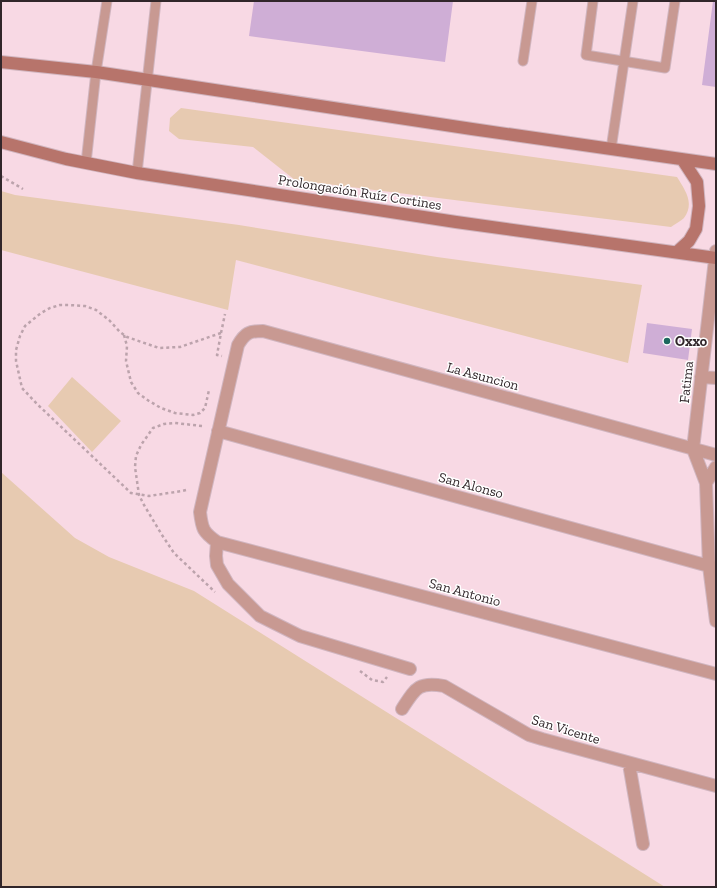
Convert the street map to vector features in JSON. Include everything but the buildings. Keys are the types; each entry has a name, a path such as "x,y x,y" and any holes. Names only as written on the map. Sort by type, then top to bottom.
{"main road":[{"path":"1,62 96,72 472,130 716,164"},
{"name":"Prolongación Ruíz Cortines","path":"1,142 66,160 137,173 456,222 676,252 716,256"},
{"path":"676,252 689,241 696,229 700,206 696,182 682,159"}],"street":[{"name":"Fatima","path":"716,256 693,449 706,483 716,621"},
{"name":"La Asuncion","path":"234,360 242,337 251,331 263,331 716,455"},
{"path":"234,360 200,512 202,525 212,538 217,565 228,584 260,616 300,636 410,668"},
{"path":"701,377 716,378"},
{"name":"San Alonso","path":"218,431 712,567"},
{"path":"706,483 716,467"},
{"name":"San Antonio","path":"212,538 716,674"},
{"name":"San Vicente","path":"402,708 414,691 422,685 432,684 444,686 529,735 629,764 716,786"},
{"path":"629,764 643,844"}],"lane":[{"path":"86,163 96,72 107,1"},
{"path":"137,173 156,1"},
{"path":"523,61 532,1"},
{"path":"593,1 586,55 665,68 675,1"},
{"path":"611,149 633,1"}],"path":[{"path":"1,176 23,189"},
{"path":"186,490 150,496 131,493 22,388 16,361 16,350 25,326 41,313 60,305 85,306 96,310 124,335 159,348 190,345 221,333"},
{"path":"225,314 217,355 234,360"},
{"path":"124,335 127,346 126,361 131,382 138,393 149,401 175,413 193,416 206,408 210,390"}],"shaded area":[{"path":"181,108 677,177 688,197 689,207 684,218 671,227 295,180 253,147 179,139 169,131 170,118"},
{"path":"1,191 15,195 239,225 437,257 642,285 628,363 236,260 228,310 1,250"},
{"path":"72,377 121,421 92,452 48,406"},
{"path":"1,472 75,538 109,557 194,591 665,887 1,887"}],"place":[{"name":"Oxxo","path":"667,341"}]}
